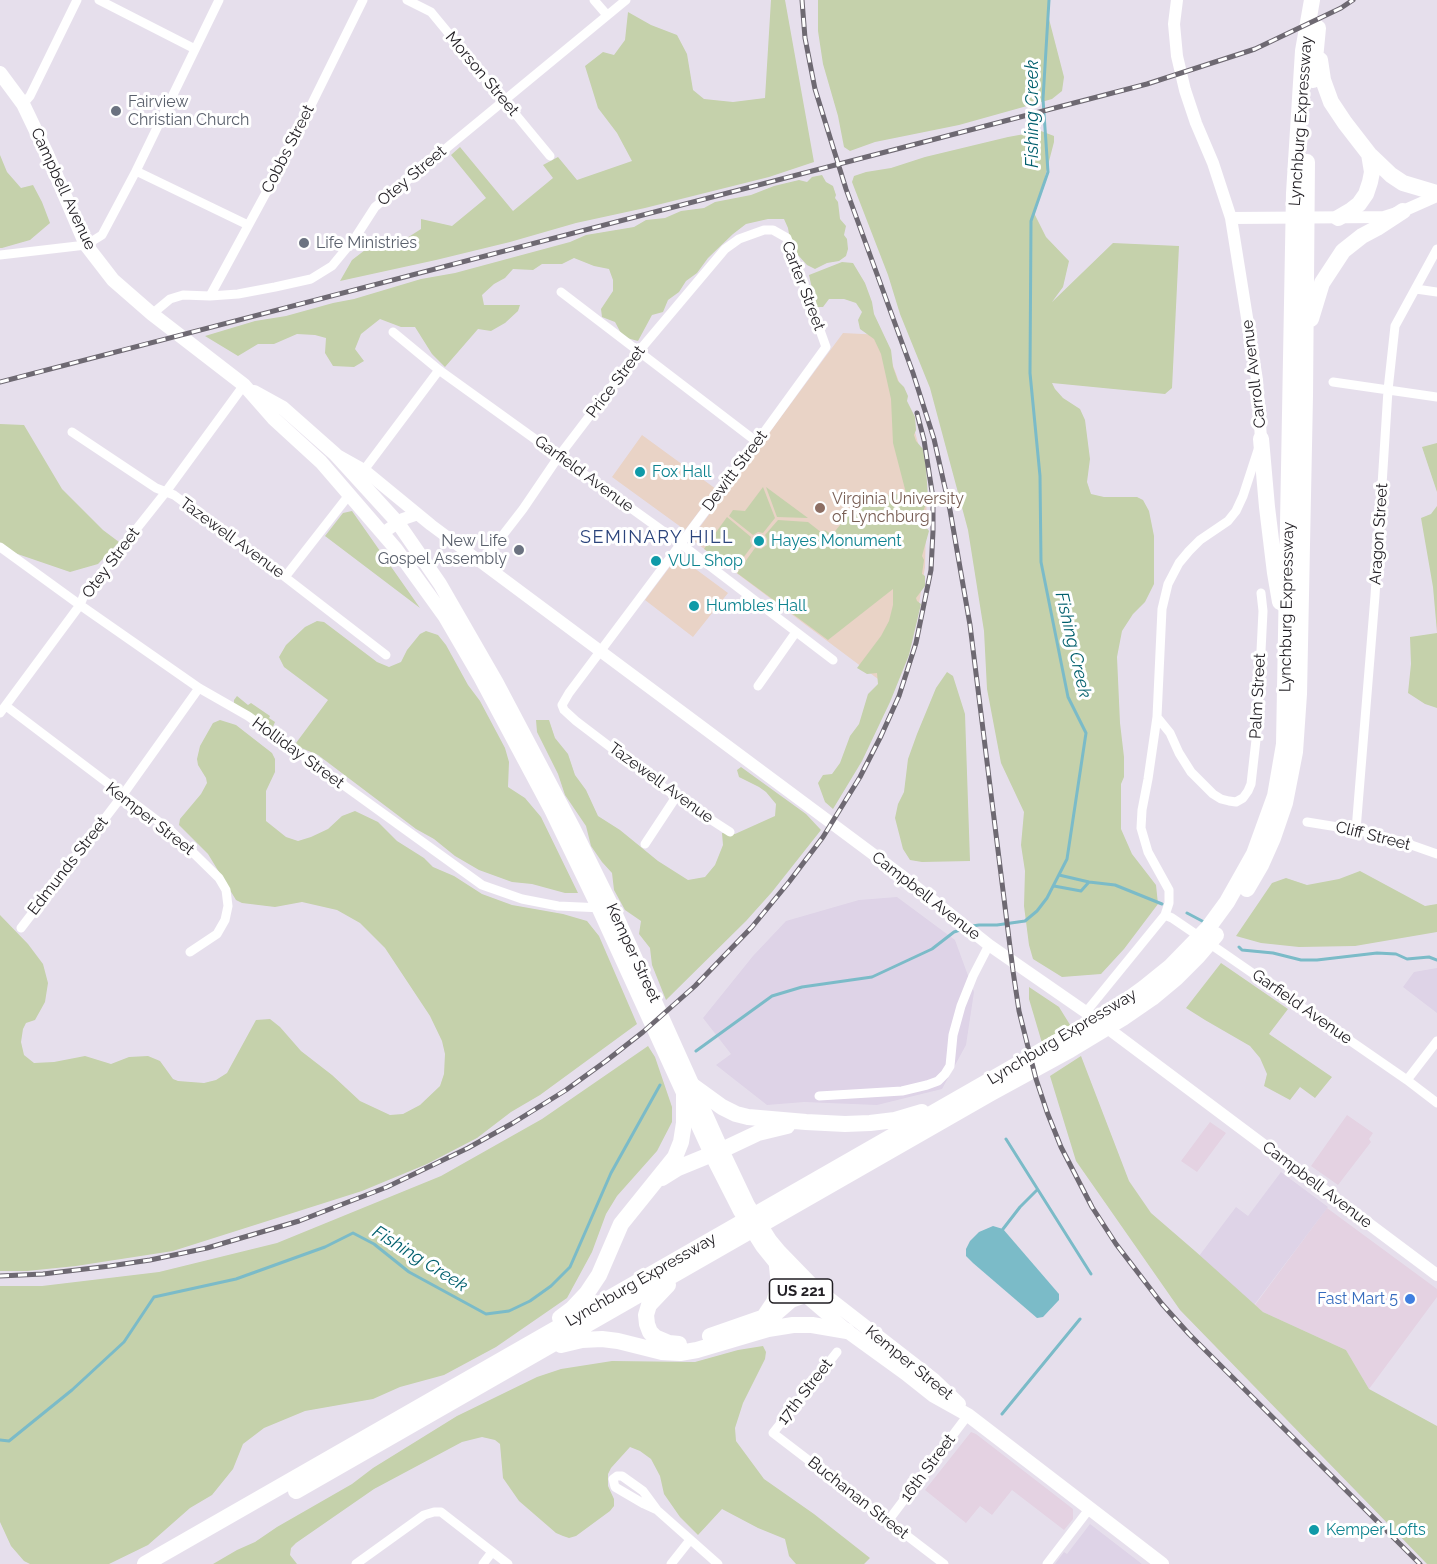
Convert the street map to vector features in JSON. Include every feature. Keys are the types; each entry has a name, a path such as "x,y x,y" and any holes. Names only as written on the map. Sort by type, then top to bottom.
{"highway":[{"name":"Lynchburg Expressway","path":"145,1564 1118,1007 1219,932 1254,854 1275,796 1284,744 1300,239 1303,51 1312,0"},
{"name":"Lynchburg Expressway","path":"1300,193 1322,0"},
{"path":"1316,41 1323,80 1331,102 1344,123 1385,171 1402,183 1437,194"},
{"path":"1338,218 1359,204 1366,194 1372,172 1369,154"},
{"path":"1305,349 1316,301 1322,283 1332,266 1343,251 1362,236 1403,212"},
{"name":"Lynchburg Expressway","path":"1231,905 1261,865 1273,838 1285,803 1295,752 1299,682 1305,349 1300,239"},
{"path":"1261,439 1275,573 1287,638"},
{"name":"Lynchburg Expressway","path":"168,1564 1123,1018 1152,998 1193,953"},
{"path":"656,1182 675,1157 681,1142 689,1090 736,1114 806,1122 870,1123 895,1120 959,1098"},
{"path":"504,1358 572,1309 587,1293 599,1275 621,1224 656,1182 678,1168 758,1133 806,1122"},
{"path":"766,1323 779,1286 777,1266"},
{"path":"686,1268 649,1305 646,1315 647,1324 655,1337 669,1343 693,1341 766,1323 812,1325 847,1331"},
{"path":"546,1348 582,1340 602,1339 662,1352 680,1353 706,1348 795,1310 809,1290"}],"main road":[{"name":"Carroll Avenue","path":"1178,0 1174,24 1177,56 1185,90 1231,218 1257,380 1261,439"},
{"name":"Campbell Avenue","path":"0,73 23,105 86,245 113,280 152,314 246,387 283,408 335,454 364,470 418,514 901,875 984,941 1088,1014 1437,1275"},
{"path":"1231,218 1384,217 1403,212 1437,194"},
{"name":"Campbell Avenue","path":"246,387 273,418 321,462 383,533"},
{"name":"Kemper Street","path":"335,454 398,522 441,584 497,682 614,910 717,1152 744,1208 766,1243 777,1266 942,1386 968,1415"},
{"path":"383,533 398,522 418,514"},
{"name":"Kemper Street","path":"383,533 445,617 480,677 551,810 689,1090"},
{"name":"Kemper Street","path":"766,1243 780,1252 809,1290 847,1331 934,1396 968,1415 1162,1564"}],"street":[{"path":"23,105 30,96 77,0"},
{"path":"99,0 195,49"},
{"path":"0,255 86,245 102,235 219,0"},
{"name":"Cobbs Street","path":"210,296 286,156 363,0"},
{"name":"Morson Street","path":"407,0 431,12 550,156"},
{"path":"594,0 607,15"},
{"name":"Otey Street","path":"152,314 170,299 183,295 238,294 311,279 332,266 355,238 375,207 626,0"},
{"path":"135,171 248,225"},
{"name":"Carter Street","path":"773,230 787,238 826,347"},
{"name":"Price Street","path":"482,562 639,351 725,249 750,234 773,230"},
{"name":"Aragon Street","path":"1356,830 1375,596 1388,390 1395,326 1437,249"},
{"path":"1416,289 1437,292"},
{"path":"561,292 757,442"},
{"name":"Garfield Avenue","path":"393,332 439,370 681,544 833,660"},
{"name":"Dewitt Street","path":"564,710 562,705 569,693 826,347"},
{"path":"364,470 439,370"},
{"path":"1333,382 1437,397"},
{"name":"Otey Street","path":"3,709 80,605 84,595 246,387"},
{"name":"Tazewell Avenue","path":"72,432 156,488 174,495 386,655"},
{"name":"Carroll Avenue","path":"1165,915 1171,897 1170,890 1148,852 1141,828 1157,717 1162,609 1168,584 1179,563 1200,540 1228,521 1236,511 1261,439"},
{"path":"285,577 350,495"},
{"name":"Holliday Street","path":"0,547 199,688 248,717 482,885 531,901 558,906 598,907 614,910"},
{"name":"Palm Street","path":"1157,717 1170,733 1191,772 1212,794 1229,801 1243,798 1251,784 1257,731 1263,611 1261,593"},
{"path":"758,686 796,632"},
{"name":"Edmunds Street","path":"21,928 122,796 199,688"},
{"name":"Kemper Street","path":"3,709 154,818 189,847 219,878 226,890 228,906 225,920 217,934 190,952"},
{"name":"Tazewell Avenue","path":"564,710 676,797 730,832"},
{"path":"645,844 676,797"},
{"name":"Cliff Street","path":"1307,822 1356,830 1400,841 1437,854"},
{"path":"1088,1014 1165,915"},
{"name":"Garfield Avenue","path":"1165,915 1185,926 1437,1103"},
{"path":"819,1096 902,1091 938,1081 950,1066 953,1035 984,941"},
{"path":"1407,1080 1437,1041"},
{"name":"17th Street","path":"773,1433 837,1352"},
{"name":"16th Street","path":"888,1521 968,1415"},
{"name":"Buchanan Street","path":"773,1433 944,1564"},
{"path":"657,1510 615,1487 613,1479 616,1476 622,1476 644,1491 657,1510 718,1564"},
{"path":"1047,1564 1090,1509"},
{"path":"356,1564 424,1515 434,1512 441,1512 508,1564"},
{"path":"671,1564 690,1540"},
{"path":"483,1564 492,1552"}],"shaded area":[{"name":"Virginia University of Lynchburg","path":"843,333 882,335 908,407 927,486 925,567 918,610 894,691 691,539"},
{"path":"642,435 716,489 685,530 612,477"},
{"path":"678,556 728,593 693,637 645,600"},
{"path":"897,897 955,940 974,992 966,1045 942,1089 877,1105 804,1102 767,1105 716,1065 731,1054 703,1018 753,956 786,921 859,900"},
{"path":"1437,968 1437,1013 1403,987 1414,972"},
{"path":"1347,1115 1373,1133 1369,1139 1371,1142 1338,1185 1311,1166"},
{"path":"1210,1122 1226,1133 1197,1172 1181,1161"},
{"path":"1281,1172 1328,1207 1251,1309 1199,1256 1236,1207 1248,1216"},
{"path":"1327,1208 1437,1289 1437,1297 1369,1389 1346,1350 1263,1312 1255,1305"},
{"path":"971,1432 1073,1509 1073,1519 1064,1530 1012,1490 992,1515 980,1506 966,1523 925,1490"},
{"path":"1090,1524 1142,1564 1055,1564 1064,1552 1067,1554"}],"green space":[{"path":"771,0 785,0 814,162 769,177 576,223 436,260 340,281 352,260 369,247 396,245 421,229 421,219 452,226 486,198 451,155 460,147 513,211 553,178 543,165 558,157 577,180 632,161 617,133 598,108 585,66 603,52 614,55 625,40 628,12 651,25 677,35 687,54 693,90 704,99 733,102 765,98"},
{"path":"818,0 1048,0 1049,19 1064,77 1062,91 1052,99 959,125 875,142 850,151 844,147 823,64 818,31"},
{"path":"1041,131 1054,136 1054,142 1034,213 1046,237 1069,261 1063,287 1052,302 1113,243 1179,246 1172,388 1165,394 1052,383 1063,398 1080,409 1085,420 1090,459 1087,482 1091,494 1104,497 1137,497 1143,500 1149,511 1154,536 1154,584 1145,602 1133,614 1122,631 1117,657 1124,757 1124,777 1121,784 1121,829 1132,854 1156,885 1158,904 1124,949 1101,974 1062,977 1033,959 1029,945 1024,906 1025,871 1021,845 1024,812 1001,763 987,689 984,631 968,530 930,388 900,314 888,275 852,182 854,176 866,172 891,168 925,157"},
{"path":"0,155 7,172 21,188 33,185 50,223 30,240 2,248 0,248"},
{"path":"822,175 826,182 833,186 840,219 846,226 844,235 848,249 846,256 839,261 827,263 815,269 807,265 797,254 784,219 768,219 746,224 708,258 697,273 686,281 679,292 668,300 663,312 652,315 638,341 623,337 615,322 602,317 601,309 613,291 613,280 609,269 574,258 562,264 542,264 533,270 513,269 505,278 494,284 482,295 484,305 520,305 518,311 505,323 491,331 478,329 445,367 432,354 415,327 401,327 380,319 361,334 355,349 364,361 354,367 333,366 325,353 326,338 315,335 297,334 274,344 258,344 238,356 205,336 255,321 286,316 354,299 421,279 455,273 570,242 586,235 634,227 646,220 665,218 681,211 704,208 715,202 751,195 774,186 799,180 807,182 812,177"},
{"path":"842,262 853,263 865,283 874,314 891,350 898,381 904,387 908,396 907,401 915,417 914,435 923,449 926,467 928,498 923,512 925,526 929,531 922,556 925,586 916,598 921,604 909,655 862,761 833,809 825,802 818,783 823,775 832,774 840,763 850,736 859,724 868,694 878,684 877,673 867,674 857,668 881,636 889,621 893,605 893,589 828,640 737,573 755,548 761,549 767,545 765,535 778,520 808,522 822,533 825,530 832,535 861,499 906,493 893,443 891,399 881,354 874,339 860,329 858,320 862,312 856,303 844,299 829,299 823,307 816,307 809,275"},
{"path":"0,424 24,425 62,489 103,530 119,542 98,564 70,572 0,548"},
{"path":"1437,443 1437,492 1422,447"},
{"path":"763,487 775,518 763,533 758,532 753,535 729,516 733,510 745,511"},
{"path":"766,487 808,518 777,517"},
{"path":"1437,506 1437,632 1433,587 1421,518 1431,514"},
{"path":"352,511 420,608 325,536 343,513"},
{"path":"727,517 751,537 752,546 734,570 704,549"},
{"path":"317,621 324,622 377,662 389,667 401,662 420,634 426,631 438,635 480,701 505,748 509,762 508,787 525,798 541,817 578,893 565,893 532,884 512,882 479,870 416,829 318,755 299,747 294,742 296,743 328,700 284,667 279,657 286,645 305,627"},
{"path":"1437,633 1437,708 1425,704 1408,693 1411,664 1410,637"},
{"path":"947,672 953,676 965,714 970,861 922,862 910,860 903,849 895,818 904,792 908,759 936,688"},
{"path":"237,696 248,705 251,703 270,716 269,718 275,722 272,729 234,703"},
{"path":"220,720 236,725 272,753 275,759 275,772 266,791 266,821 286,837 298,841 311,837 328,829 342,816 355,811 378,822 397,841 424,858 433,867 454,876 482,894 512,905 563,914 587,921 599,936 637,1024 477,1138 427,1164 362,1191 173,1251 76,1266 0,1271 0,915 28,944 43,964 48,983 45,1002 35,1020 26,1023 23,1029 21,1042 24,1055 34,1063 85,1056 111,1064 129,1057 148,1056 160,1061 173,1079 204,1083 216,1080 227,1073 256,1020 270,1019 301,1051 360,1101 390,1115 403,1114 420,1105 440,1086 444,1074 445,1054 442,1041 430,1016 385,948 360,923 337,910 302,902 275,907 242,903 236,900 208,854 179,825 180,819 201,794 207,783 197,759 200,746 213,723"},
{"path":"536,720 549,720 555,738 568,754 575,775 586,790 598,816 620,830 658,861 688,880 705,877 715,865 723,845 722,833 735,834 775,816 776,804 766,792 739,777 737,770 741,767 806,814 821,830 746,921 666,1000 652,965 650,948 639,934 641,921 625,910 614,890 612,873 591,846 586,826 565,795 558,774 537,732"},
{"path":"1360,871 1425,906 1437,904 1437,932 1355,946 1299,947 1261,943 1236,936 1272,883 1286,878 1307,885 1339,879"},
{"path":"1221,963 1288,1009 1269,1034 1332,1077 1315,1098 1300,1087 1290,1100 1264,1086 1267,1074 1260,1058 1250,1046 1186,1008"},
{"path":"1029,987 1059,1007 1072,1028 1042,1043 1029,999"},
{"path":"648,1046 655,1057 672,1107 672,1122 657,1151 617,1196 606,1214 592,1252 567,1298 496,1347 444,1375 400,1387 373,1399 305,1411 264,1428 243,1444 233,1469 212,1495 190,1508 148,1545 109,1564 30,1564 24,1561 11,1546 0,1522 0,1286 42,1286 159,1272 277,1243 441,1176 542,1119"},
{"path":"1081,1056 1129,1181 1151,1213 1263,1312 1346,1350 1369,1389 1437,1426 1437,1564 1427,1564 1180,1310 1076,1161 1050,1076"},
{"path":"763,1346 766,1352 765,1359 743,1403 735,1428 736,1441 764,1479 814,1514 870,1558 864,1564 796,1564 789,1556 785,1539 722,1509 698,1535 680,1517 664,1494 660,1476 651,1459 630,1447 608,1474 608,1486 614,1499 614,1506 576,1536 569,1538 556,1533 519,1501 503,1478 500,1444 495,1440 482,1437 462,1442 374,1489 296,1543 291,1548 290,1555 297,1564 213,1564 255,1542 352,1484 373,1468 457,1416 537,1377 561,1369 612,1361 695,1362 738,1350"}],"water":[{"path":"993,1226 1003,1229 1059,1294 1059,1300 1043,1317 1037,1318 966,1256 966,1249 970,1241 979,1232"}],"waterway":[{"name":"Fishing Creek","path":"972,926 1025,921 1047,898 1067,859 1086,733 1068,697 1041,562 1040,476 1030,373 1031,221 1048,172 1043,99 1049,0"},
{"path":"1059,875 1115,885 1162,904"},
{"path":"1054,886 1081,891 1089,882"},
{"path":"1187,913 1204,922"},
{"name":"Fishing Creek","path":"696,1051 772,996 802,987 872,977 932,949 954,932 963,929"},
{"path":"1239,947 1242,950 1273,953 1301,960 1377,953 1396,954 1407,959 1429,957 1437,960"},
{"name":"Fishing Creek","path":"0,1440 9,1441 72,1390 124,1342 154,1297 236,1279 325,1247 353,1233 374,1244 409,1272 486,1314 509,1311 530,1301 551,1286 570,1267 611,1173 660,1085"},
{"path":"1006,1139 1091,1274"},
{"path":"1003,1229 1037,1190"},
{"path":"1002,1414 1080,1319"}],"railway":[{"path":"802,0 805,38 815,89 846,189 913,373 934,439 950,510 970,625 1019,1011 1047,1112 1061,1147 1092,1207 1116,1244 1162,1304 1189,1334 1420,1564"},
{"path":"0,382 1147,84 1255,49 1353,0"},
{"path":"0,1276 43,1274 110,1266 207,1248 299,1221 387,1187 468,1148 566,1090 643,1032 695,986 752,927 823,837 860,777 899,696 916,643 931,570 933,498 924,440 917,413"}],"place":[{"name":"Fairview Christian Church","path":"116,111"},
{"name":"Life Ministries","path":"304,243"},
{"name":"Fox Hall","path":"640,472"},
{"name":"Virginia University of Lynchburg","path":"820,508"},
{"name":"Hayes Monument","path":"759,541"},
{"name":"New Life Gospel Assembly","path":"519,550"},
{"name":"VUL Shop","path":"656,561"},
{"name":"Humbles Hall","path":"694,606"},
{"name":"Fast Mart 5","path":"1410,1299"},
{"name":"Kemper Lofts","path":"1314,1530"}],"district":[{"name":"SEMINARY HILL","path":"657,538"}]}
